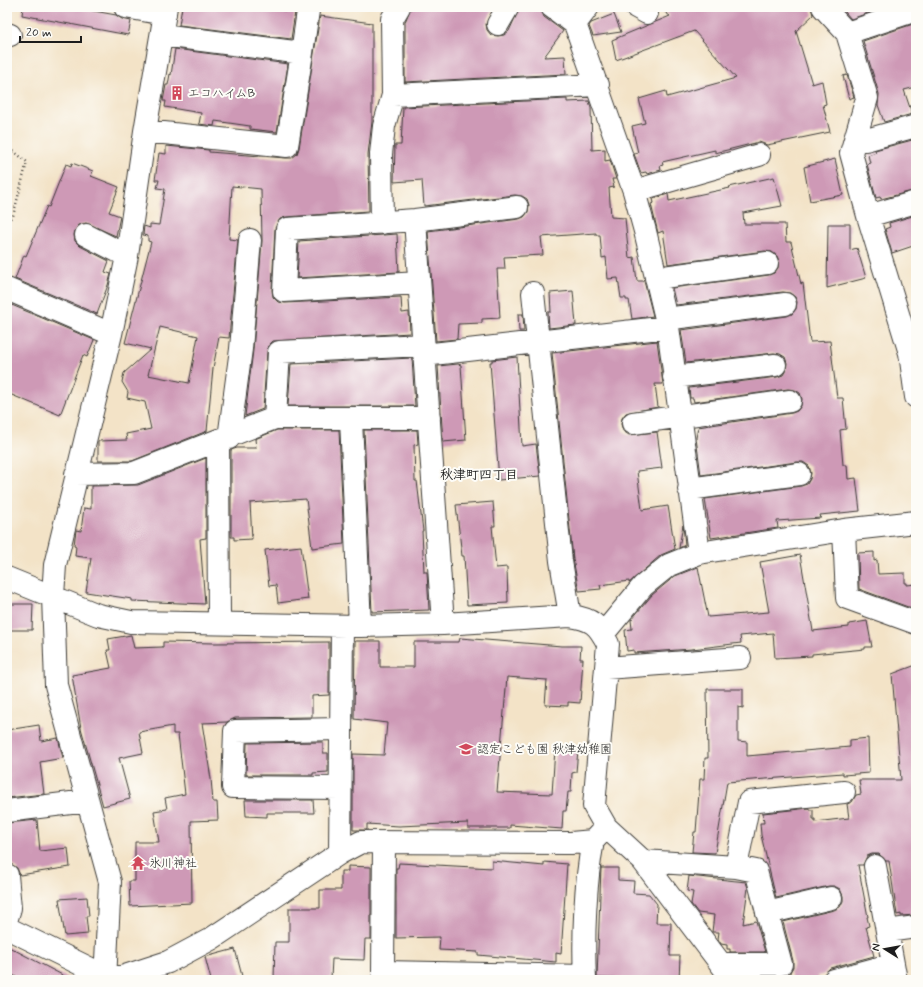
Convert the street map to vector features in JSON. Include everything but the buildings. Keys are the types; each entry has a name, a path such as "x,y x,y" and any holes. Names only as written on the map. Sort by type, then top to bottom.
{"street":[{"path":"125,7 164,19 302,53"},
{"path":"382,223 381,154 384,126 393,95 392,19 399,7"},
{"path":"552,7 576,24 634,191 666,323 699,553"},
{"path":"576,24 588,7"},
{"path":"823,7 847,33 867,98 852,153 868,216 910,353 916,397"},
{"path":"847,33 916,10"},
{"path":"144,131 287,146 308,11"},
{"path":"105,978 110,882 56,685 53,596 55,565 111,334 127,256 144,131 164,19"},
{"path":"393,95 598,85"},
{"path":"855,139 866,140 916,126"},
{"path":"634,191 758,155"},
{"path":"868,216 916,202"},
{"path":"419,283 284,291 287,229 414,220 517,207"},
{"path":"414,220 443,624"},
{"path":"86,235 127,256"},
{"path":"219,622 223,439 241,349 250,240"},
{"path":"656,278 767,263"},
{"path":"7,289 111,334"},
{"path":"533,293 561,561 570,616"},
{"path":"274,418 279,352 424,350 539,342 786,304"},
{"path":"674,377 775,365"},
{"path":"633,423 790,401"},
{"path":"76,474 134,474 274,418 429,418"},
{"path":"340,853 341,729 351,626 351,419"},
{"path":"689,489 799,474"},
{"path":"603,634 642,586 669,566 699,553 844,530 916,522"},
{"path":"844,530 847,598 916,623"},
{"path":"7,578 98,615 131,622 219,622 351,626 443,624 570,616 588,619 603,634 608,644 594,806 599,834 589,860 584,959 585,978 383,972 384,843"},
{"path":"606,668 740,658"},
{"path":"340,788 233,787 235,731 341,729"},
{"path":"736,867 749,802 844,792"},
{"path":"7,812 87,801"},
{"path":"7,928 105,978 122,978 168,962 211,939 340,853 361,842 571,843 599,834 642,861 727,972 781,964 756,871 736,867 642,861"},
{"path":"834,980 895,972 875,866"},
{"path":"7,875 10,908 7,918"},
{"path":"767,913 831,898"},
{"path":"887,931 916,927"}],"path":[{"path":"7,146 27,162 13,216 7,220"}],"place":[{"name":"エコハイムB","path":"177,93"},
{"name":"認定こども園 秋津幼稚園","path":"466,749"},
{"name":"氷川神社","path":"138,863"}],"district":[{"name":"秋津町四丁目","path":"479,474"}]}
